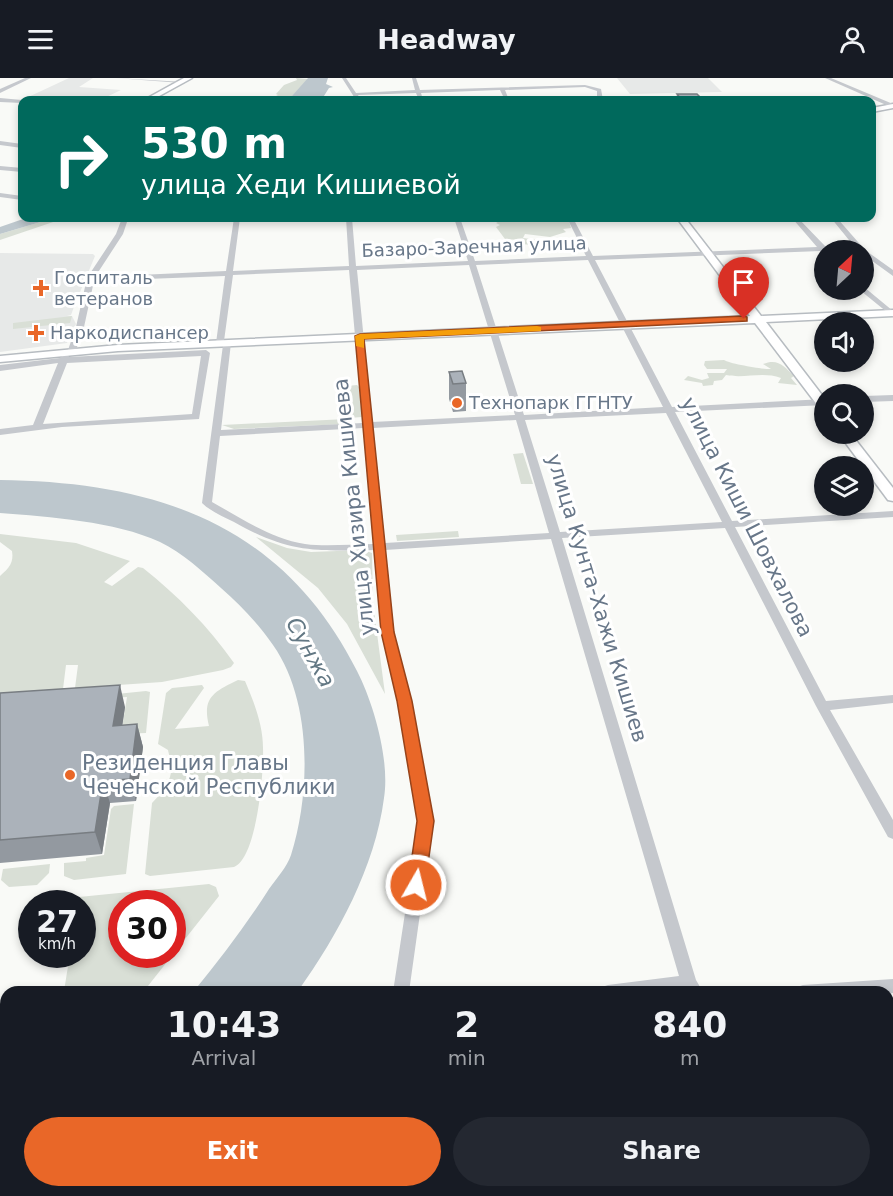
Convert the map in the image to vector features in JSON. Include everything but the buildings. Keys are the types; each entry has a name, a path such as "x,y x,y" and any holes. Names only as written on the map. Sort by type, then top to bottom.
{"main road":[{"path":"156,96 186,80"},
{"path":"876,109 893,106"},
{"path":"684,222 814,390"},
{"path":"0,359 359,336 891,314"},
{"path":"853,444 893,497"}],"street":[{"path":"0,91 29,78"},
{"path":"117,78 186,80"},
{"path":"344,78 355,96"},
{"path":"414,78 420,96"},
{"path":"497,78 506,96"},
{"path":"827,78 869,96"},
{"path":"374,96 418,91 585,86 599,90 600,96"},
{"path":"876,99 893,106"},
{"path":"0,100 18,102"},
{"path":"0,143 18,145"},
{"path":"0,168 18,170"},
{"path":"0,195 18,197"},
{"path":"37,426 81,323 81,312 91,279 100,260 109,254 125,222"},
{"path":"236,222 207,503 284,542 314,548 379,547 893,514"},
{"name":"улица Хизира Кишиева","path":"349,222 388,632 404,701 426,821 402,986"},
{"name":"улица Кунта-Хажи Кишиев","path":"458,222 494,331 692,986"},
{"name":"улица Киши Шовхалова","path":"572,222 627,324 822,706 893,833"},
{"path":"799,222 815,240"},
{"path":"838,222 853,240"},
{"name":"Базаро-Заречная улица","path":"91,279 590,257 814,250"},
{"path":"874,259 893,274"},
{"path":"874,298 891,314"},
{"path":"0,368 66,354 206,353 196,417"},
{"path":"874,399 893,398"},
{"path":"215,433 814,404"},
{"path":"0,432 37,426 196,417 217,418"},
{"path":"822,706 893,699"}],"shaded area":[{"path":"69,78 93,78 79,87 121,90 108,96 30,96"},
{"path":"296,78 308,79 292,96 276,96 284,85 297,80"},
{"path":"617,78 708,78 722,92 630,94"},
{"path":"40,222 53,222 0,240 0,234"},
{"path":"569,222 571,228 563,229 566,232 550,237 525,234 523,238 538,240 532,245 521,244 522,240 505,239 496,227 500,225 496,223"},
{"name":"Госпиталь ветеранов","path":"0,253 93,254 95,256 78,297 71,301 71,304 75,304 71,315 67,316 72,316 76,324 67,343 0,352"},
{"path":"72,316 70,323 13,329 13,323"},
{"path":"724,360 768,369 771,369 763,364 777,363 784,366 794,376 791,378 797,385 778,383 781,378 767,375 726,375 722,380 714,381 713,385 703,386 702,383 684,380 688,376 702,380 709,378 707,373 724,373 727,369 707,369 704,365 705,361"},
{"path":"357,385 362,417 349,418 347,386"},
{"path":"347,419 347,424 234,429 222,425"},
{"path":"523,453 533,484 521,484 513,454"},
{"path":"458,531 459,537 397,541 396,535"},
{"path":"0,534 76,543 130,561 104,582 112,586 138,567 143,568 192,612 234,663 223,670 162,682 75,688 78,665 66,665 63,689 0,694 0,576 10,565 12,551 0,542"},
{"path":"256,537 287,548 311,552 363,550 372,553 373,603 385,694 347,624 318,588"},
{"path":"238,680 245,681 263,739 258,813 248,848 242,860 234,867 150,876 145,874 152,803 165,789 172,768 168,750 158,744 166,693 172,688 202,685 204,688 175,729 209,726 207,709 212,697 222,688"},
{"path":"150,692 146,733 121,734 127,697 97,699 97,696"},
{"path":"134,804 126,874 74,880 64,876 64,863 86,861 86,858 104,855 111,809 114,806"},
{"path":"50,864 49,873 37,885 9,887 1,880 3,869"},
{"path":"209,884 216,887 219,896 186,938 186,890 149,890"},
{"path":"108,894 108,968 162,968 148,986 65,986 68,968 96,968 96,895"}],"water":[{"path":"308,78 328,78 326,84 333,87 329,88 324,96 292,96"},
{"path":"18,221 40,222 0,234 0,227"},
{"name":"Сунжа","path":"0,480 57,483 112,490 162,503 210,521 253,546 292,579 327,621 357,671 375,716 385,767 384,798 372,849 353,899 327,947 301,986 198,986 233,941 284,868 291,855 298,830 304,775 301,719 286,667 273,645 255,622 207,575 177,551 160,542 123,529 102,525 60,518 0,513"}],"slow traffic":[{"path":"360,346 360,336 537,329"}],"place":[{"name":"Госпиталь ветеранов","path":"41,288"},
{"name":"Наркодиспансер","path":"36,333"},
{"name":"Технопарк ГГНТУ","path":"457,403"},
{"name":"Резиденция Главы Чеченской Республики","path":"70,775"}],"route":[{"path":"416,885 426,821 404,701 388,632 360,336 744,319"}]}
